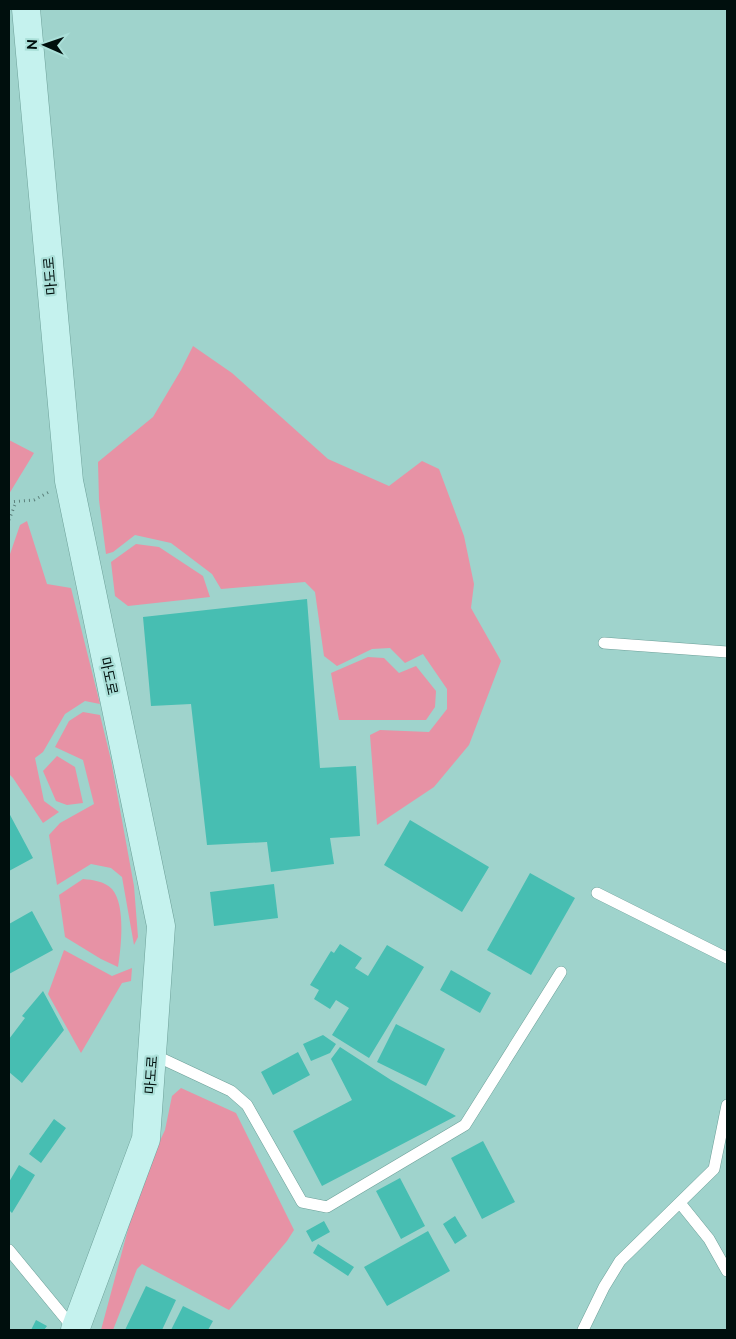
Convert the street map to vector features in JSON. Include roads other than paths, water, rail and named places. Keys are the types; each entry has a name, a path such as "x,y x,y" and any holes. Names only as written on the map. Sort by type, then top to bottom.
{"main road":[{"name":"마도로","path":"26,9 70,481 161,926 146,1139 75,1330"}],"lane":[{"path":"604,643 727,652"},
{"path":"597,893 727,958"},
{"path":"152,1054 231,1091 248,1105 302,1202 327,1207 465,1125 561,972"},
{"path":"583,1330 604,1287 620,1261 714,1168 727,1105"},
{"path":"680,1203 708,1239 727,1271"},
{"path":"9,1250 75,1330"}]}
